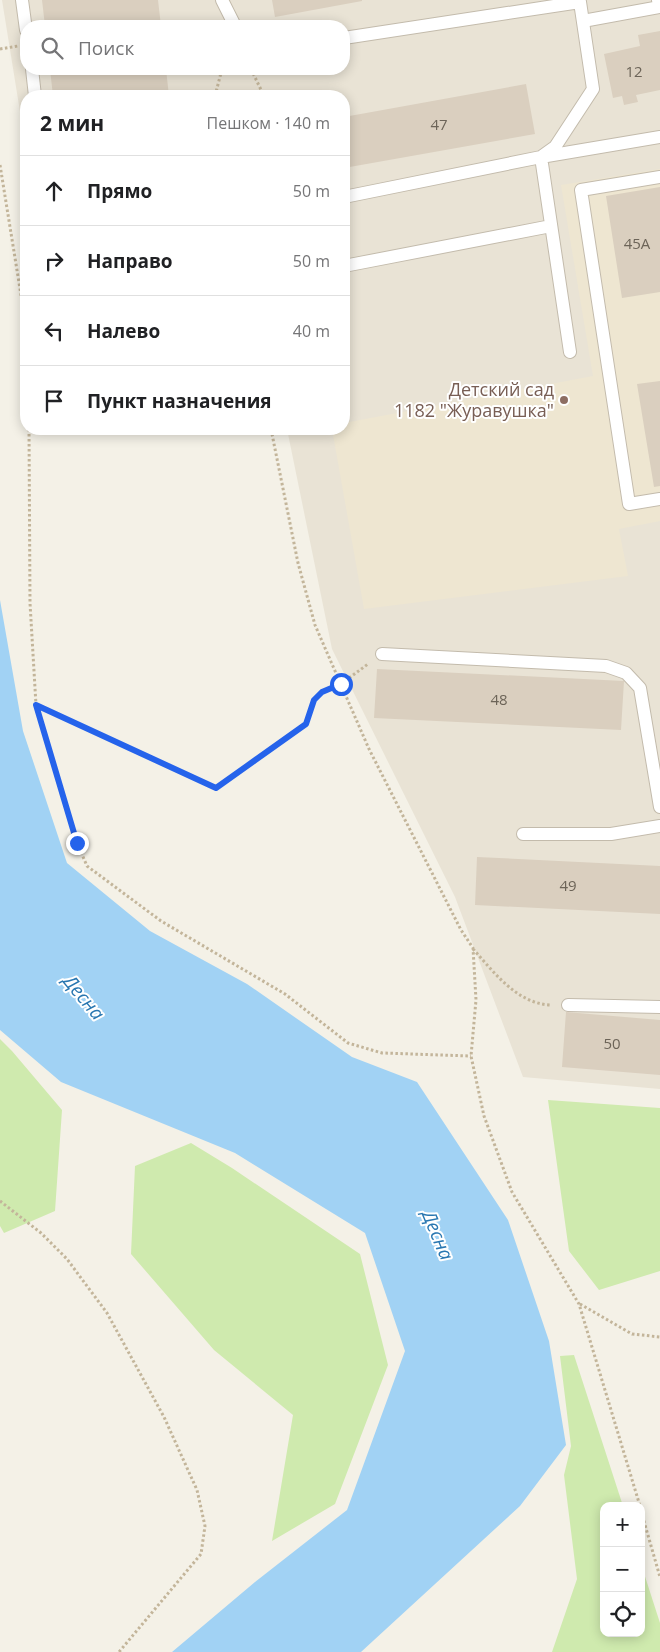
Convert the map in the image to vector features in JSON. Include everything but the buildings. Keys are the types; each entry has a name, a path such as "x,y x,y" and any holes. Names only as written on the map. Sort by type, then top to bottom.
{"lane":[{"path":"22,0 25,20"},
{"path":"222,0 232,20"},
{"path":"582,21 660,7 658,0"},
{"path":"350,37 580,2 593,89 555,147 541,157"},
{"path":"33,75 35,90"},
{"path":"350,196 541,157 660,137"},
{"path":"541,157 570,352"},
{"path":"660,177 581,190 629,504 660,499"},
{"path":"350,265 551,226"},
{"path":"382,654 606,666 626,673 640,688 660,807"},
{"path":"523,834 611,834 660,826"},
{"path":"568,1006 660,1007"}],"path":[{"path":"0,49 20,46"},
{"path":"217,90 220,75"},
{"path":"254,75 261,90"},
{"path":"0,165 20,289"},
{"path":"29,435 30,603 36,705 77,843 88,866 161,921 285,994 348,1043 382,1053 471,1056"},
{"path":"272,435 298,563 315,625 369,749 458,923 473,948 504,982 519,994 539,1004 568,1006"},
{"path":"36,705 216,788 306,724 314,700 322,692 341,684 382,654"},
{"path":"473,948 476,1000 471,1056 484,1116 512,1192 579,1304 639,1502"},
{"path":"0,1201 67,1259 107,1313 164,1417 197,1490 205,1526 201,1554 119,1652"},
{"path":"579,1304 632,1334 660,1337"},
{"path":"645,1525 660,1577"}],"shaded area":[{"path":"2,0 660,0 660,1089 523,1077 455,897 332,649 288,435 350,435 350,90 20,90 20,112"},
{"name":"Детский сад 1182 \"Журавушка\"","path":"660,169 660,521 619,529 628,576 364,609 333,435 350,435 350,422 593,376 561,185"}],"green space":[{"path":"0,1039 62,1110 55,1211 4,1233 0,1226"},
{"path":"548,1100 660,1108 660,1271 599,1290 569,1251"},
{"path":"191,1143 232,1168 360,1254 388,1365 335,1504 272,1541 293,1415 214,1350 131,1254 135,1166"},
{"path":"574,1355 622,1502 600,1502 600,1637 645,1637 645,1576 660,1623 660,1652 552,1652 577,1579 564,1475 571,1446 560,1356"}],"water":[{"name":"Десна","path":"0,600 23,731 67,863 150,931 247,984 352,1057 417,1082 508,1220 549,1341 566,1445 520,1506 361,1652 172,1652 255,1582 347,1510 405,1351 365,1233 235,1153 61,1082 0,1030"}],"place":[{"name":"Детский сад 1182 \"Журавушка\"","path":"564,400"}],"route":[{"path":"77,843 36,705 216,788 306,724 314,700 322,692 341,684"}]}
